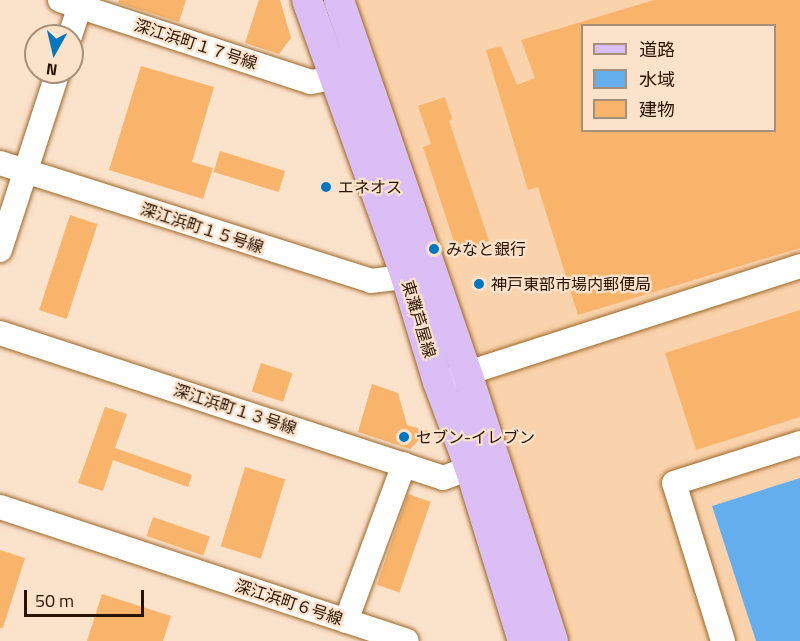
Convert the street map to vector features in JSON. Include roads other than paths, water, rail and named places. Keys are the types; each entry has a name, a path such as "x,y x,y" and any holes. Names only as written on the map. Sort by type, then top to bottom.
{"main road":[{"name":"東灘芦屋線","path":"307,0 406,277 438,382 470,468 523,641"},
{"name":"東灘芦屋線","path":"339,0 467,373 553,641"}],"street":[{"name":"深江浜町１７号線","path":"74,2 311,82 334,78"},
{"path":"71,24 74,2"},
{"path":"0,250 54,84"},
{"name":"深江浜町１５号線","path":"0,163 371,281 406,277"},
{"path":"438,382 800,266"},
{"name":"深江浜町１３号線","path":"0,333 443,478 470,468"},
{"path":"723,641 674,483 800,443"},
{"path":"346,621 404,465"},
{"name":"深江浜町６号線","path":"0,507 407,641"}],"water":[{"path":"800,478 800,641 756,641 712,506"}],"place":[{"name":"エネオス","path":"326,187"},
{"name":"みなと銀行","path":"434,249"},
{"name":"神戸東部市場内郵便局","path":"479,284"},
{"name":"セブン-イレブン","path":"404,437"}]}
